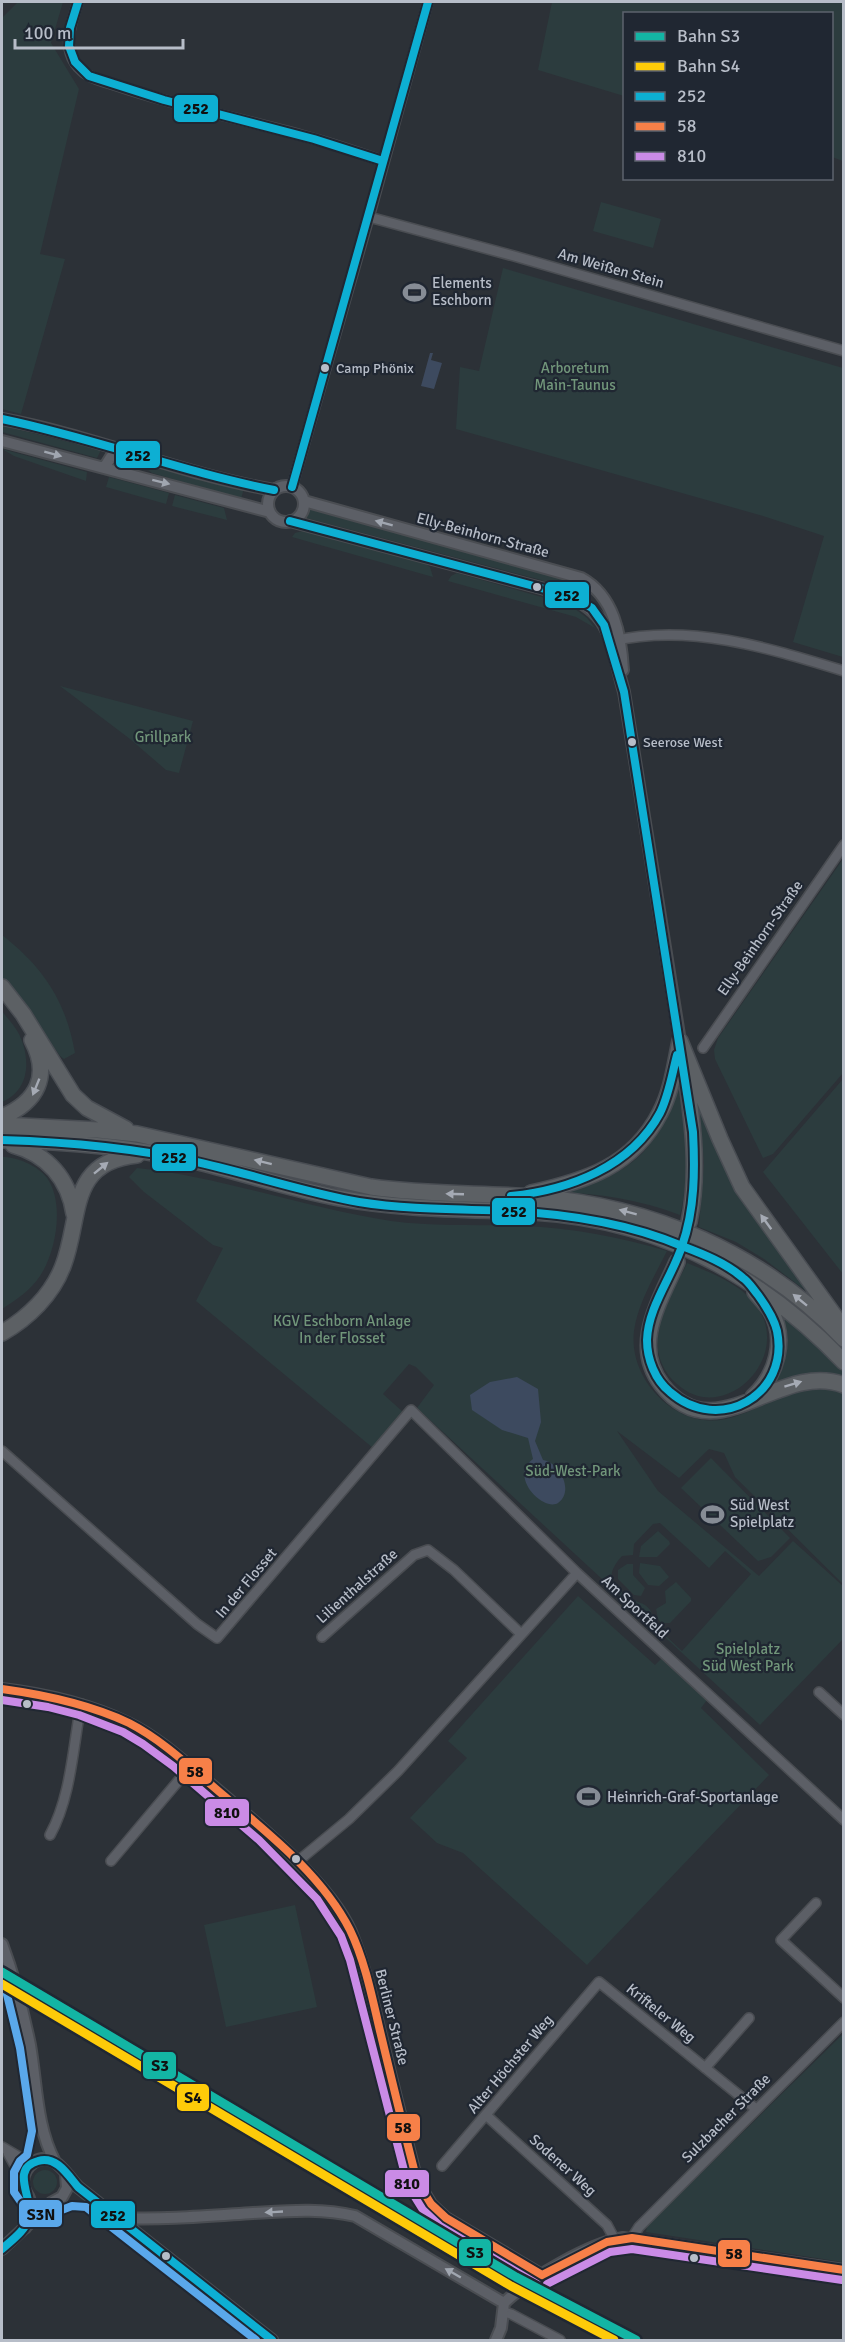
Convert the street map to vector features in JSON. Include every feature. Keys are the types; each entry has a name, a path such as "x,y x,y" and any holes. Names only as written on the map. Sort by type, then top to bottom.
{"highway":[{"path":"2,987 24,1014 73,1095 94,1113 137,1134"},
{"path":"2,999 30,1036 37,1052 40,1069 36,1090 30,1099 2,1117"},
{"path":"513,1196 577,1182 597,1174 622,1159 639,1143 661,1112 668,1094 681,1041"},
{"path":"681,1041 694,1148 694,1191 689,1222"},
{"path":"681,1041 720,1140 742,1187 843,1329"},
{"path":"2,1125 137,1134 371,1187 404,1192 513,1196 607,1207 648,1218 695,1235 749,1263 807,1305 843,1339"},
{"path":"2,1141 86,1144 161,1155 369,1203 435,1210 534,1212 604,1222 669,1242 743,1277 795,1315 843,1362"},
{"path":"2,1141 31,1151 50,1164 68,1192 74,1218"},
{"path":"2,1333 30,1312 50,1291 62,1269 70,1244 80,1196 94,1173 101,1166 123,1157 161,1155"},
{"path":"677,1262 648,1331 649,1357 655,1374 671,1395 694,1407 721,1411 801,1381 832,1380 843,1385"},
{"path":"743,1277 770,1310 776,1323 778,1337 773,1371 746,1403"},
{"path":"2,1322 30,1312"}],"street":[{"path":"78,2 69,30 68,43 71,57 80,70 88,76 132,91 307,136 383,161"},
{"path":"292,487 428,2"},
{"name":"Am Weißen Stein","path":"369,217 514,256 843,351"},
{"path":"2,419 249,486 274,490 282,486 292,487 300,492 304,501 302,512 290,521"},
{"name":"Elly-Beinhorn-Straße","path":"2,441 270,512 280,520 446,561 571,596 585,603 598,614 615,641"},
{"path":"105,468 107,462 117,455 136,454"},
{"path":"270,512 268,503 274,490"},
{"name":"Elly-Beinhorn-Straße","path":"304,501 581,578 594,585 608,602 681,1041"},
{"path":"615,641 636,637 683,635 723,639 843,671"},
{"name":"Elly-Beinhorn-Straße","path":"703,1048 843,846"},
{"name":"In der Flosset","path":"2,1451 197,1624 217,1638 411,1410"},
{"name":"Am Sportfeld","path":"411,1410 577,1573 843,1820"},
{"name":"Lilienthalstraße","path":"322,1637 414,1555 428,1550 454,1570 521,1634"},
{"path":"297,1862 349,1819 398,1771 577,1573"},
{"name":"Berliner Straße","path":"2,1689 81,1704 149,1734 190,1767 297,1862 338,1910 350,1929 360,1958 417,2181 431,2204 446,2218 542,2275"},
{"path":"819,1692 843,1715"},
{"path":"50,1835 57,1822 68,1782 81,1704"},
{"path":"111,1861 190,1767"},
{"path":"816,1903 781,1940 843,1998"},
{"path":"2,1944 14,1978 30,2046 43,2132 55,2162"},
{"name":"Krifteler Weg","path":"599,1982 756,2109"},
{"name":"Alter Höchster Weg","path":"442,2166 599,1982"},
{"path":"705,2068 749,2018"},
{"name":"Sulzbacher Straße","path":"632,2238 639,2227 843,2022"},
{"name":"Sodener Weg","path":"486,2115 607,2225 615,2240"},
{"path":"35,2162 43,2132"},
{"path":"4,2149 35,2162"},
{"path":"4,2149 23,2180"},
{"path":"51,2203 41,2204 29,2197 24,2189 23,2180 26,2171 35,2162 44,2159 62,2167 66,2174 90,2197 272,2340"},
{"path":"62,2197 67,2188 66,2174"},
{"path":"2,2249 51,2203 62,2197 77,2195 90,2197"},
{"path":"25,2228 30,2215 29,2197"},
{"path":"118,2218 160,2219 332,2211 355,2216 511,2314 560,2340"},
{"path":"141,2237 146,2227 160,2219"},
{"path":"496,2340 501,2328 503,2307 528,2283 597,2246 615,2240 632,2238 843,2270"}],"green space":[{"path":"18,2 63,2 51,43 79,89 40,254 65,259 21,414 2,409 2,18"},
{"path":"552,2 843,2 843,161 833,157 833,12 623,12 623,96 538,70"},
{"path":"601,202 661,219 653,248 593,231"},
{"name":"Arboretum Main-Taunus","path":"503,268 843,368 843,657 793,642 824,536 763,516 456,429 460,367 479,371"},
{"path":"2,425 101,450 97,458 2,432"},
{"path":"2,449 87,472 86,481 14,456"},
{"path":"157,464 244,488 241,499 148,470"},
{"path":"109,477 169,493 166,504 106,487"},
{"path":"175,495 224,508 227,520 172,506"},
{"path":"309,507 579,582 602,601 579,588 306,518"},
{"path":"306,530 426,564 430,567 433,577 292,537 295,533"},
{"path":"457,573 570,605 587,618 595,628 576,617 448,581"},
{"name":"Grillpark","path":"60,686 193,721 179,773 166,770 130,739"},
{"path":"843,859 843,1073 773,1154 763,1158 715,1059 714,1050 718,1038"},
{"path":"2,935 17,947 41,973 59,1001 66,1017 75,1053 64,1059 60,1056 16,993 2,978"},
{"path":"2,1011 19,1034 23,1044 26,1073 18,1090 2,1102"},
{"path":"678,1072 686,1162 684,1198 680,1215 619,1198 556,1192 605,1178 633,1162 645,1151 663,1121"},
{"path":"843,1079 843,1274 763,1172"},
{"path":"699,1105 756,1219 788,1264 818,1300 764,1259 736,1242 699,1227 704,1163"},
{"path":"2,1157 14,1158 43,1173 53,1188 57,1214 54,1241 46,1266 28,1290 2,1309"},
{"path":"137,1168 169,1172 391,1221 560,1229 614,1237 667,1251 643,1300 634,1331 634,1349 639,1367 659,1398 690,1417 708,1420 737,1416 790,1392 812,1386 843,1392 843,1584 735,1477 724,1453 709,1449 679,1478 617,1431 658,1491 759,1576 793,1541 843,1586 843,1639 760,1725 417,1408 434,1385 416,1367 409,1364 383,1394 403,1412 373,1448 196,1301 223,1248 213,1245 144,1192 129,1177","holes":["660,1523 709,1568 725,1551 751,1574 682,1651 653,1624 652,1613 648,1607 623,1593 612,1579 613,1569 622,1556 633,1555 634,1544 653,1524"]},
{"path":"687,1263 737,1287 751,1299 764,1319 767,1341 762,1361 751,1378 735,1391 716,1397 696,1395 677,1384 665,1370 658,1352 657,1340 661,1320"},
{"path":"774,1309 803,1330 841,1366 843,1380 812,1375 786,1380 766,1388 780,1368 786,1350 784,1331"},
{"path":"711,1458 790,1538 771,1557 758,1561 681,1488"},
{"path":"658,1531 670,1544 657,1557 639,1557 641,1546"},
{"path":"640,1563 660,1566 669,1577 659,1586 648,1585 639,1573"},
{"path":"627,1564 633,1564 633,1575 645,1588 641,1596 634,1595 618,1579 618,1570"},
{"path":"676,1582 691,1598 691,1601 670,1623 661,1623 656,1609 666,1603 665,1591"},
{"name":"Heinrich-Graf-Sportanlage","path":"578,1596 655,1665 662,1658 707,1700 701,1708 769,1775 587,1965 463,1853 437,1843 410,1818 467,1758 448,1741"},
{"path":"295,1905 317,2007 226,2027 204,1925"},
{"path":"843,2034 843,2262 646,2232 647,2226"},
{"path":"45,2170 50,2171 56,2177 56,2187 50,2193 45,2194 40,2193 34,2187 33,2182 34,2177 40,2171"}],"water":[{"path":"430,353 433,353 431,360 442,363 434,389 421,386"},
{"path":"517,1377 538,1389 541,1422 535,1441 543,1460 554,1466 563,1478 565,1492 558,1503 552,1504 537,1498 526,1483 524,1475 526,1466 533,1459 528,1438 502,1430 472,1410 470,1395 490,1382"}],"rail line":[{"name":"S3","path":"2,1972 516,2277 636,2340"},
{"name":"S4","path":"2,1984 511,2286 614,2340"}],"transit line":[{"name":"252","path":"78,2 70,28 69,46 75,62 89,76 164,100 314,139 383,161"},
{"name":"252","path":"292,487 428,2"},
{"name":"252","path":"2,419 240,483 274,490"},
{"name":"252","path":"290,521 571,596 592,608 604,625 624,692 693,1132 693,1189 682,1246"},
{"name":"252","path":"511,1196 555,1188 576,1181 596,1172 633,1148 648,1132 660,1113 677,1055"},
{"name":"252","path":"2,1140 74,1144 145,1152 213,1166 338,1198 378,1205 531,1212 575,1217 640,1231 682,1246"},
{"name":"252","path":"682,1246 722,1263 745,1280 764,1303 776,1326 778,1354 773,1374 762,1390 747,1402 729,1408 709,1410 689,1404 665,1387 650,1362 647,1340 651,1316 682,1246"},
{"name":"58","path":"2,1689 83,1705 114,1716 141,1730 185,1762 308,1871 338,1909 360,1954 417,2181 431,2204 446,2218 542,2275"},
{"name":"810","path":"2,1700 48,1707 79,1715 123,1732 143,1744 173,1766 259,1840 317,1899 341,1936 350,1960 408,2186 423,2210 440,2226 537,2284"},
{"name":"S3N","path":"2,1974 20,2048 32,2131 27,2155 20,2161 14,2172 14,2192 25,2208 39,2214 54,2213 72,2206 86,2207 256,2340"},
{"name":"252","path":"2,2249 21,2231 29,2218 30,2210 24,2185 25,2171 29,2165 38,2161 56,2163 78,2187 272,2340"},
{"name":"58","path":"542,2275 607,2242 632,2238 844,2270"},
{"name":"810","path":"547,2284 610,2252 632,2249 842,2280"}],"place":[{"name":"Elements Eschborn","path":"414,292"},
{"name":"Camp Phönix","path":"325,368"},
{"name":"Seerose West","path":"632,742"},
{"name":"Süd West Spielplatz","path":"712,1514"},
{"name":"Heinrich-Graf-Sportanlage","path":"589,1797"}],"park label":[{"name":"KGV Eschborn Anlage In der Flosset","path":"342,1330"},
{"name":"Süd-West-Park","path":"573,1471"},
{"name":"Spielplatz Süd West Park","path":"748,1658"}]}
